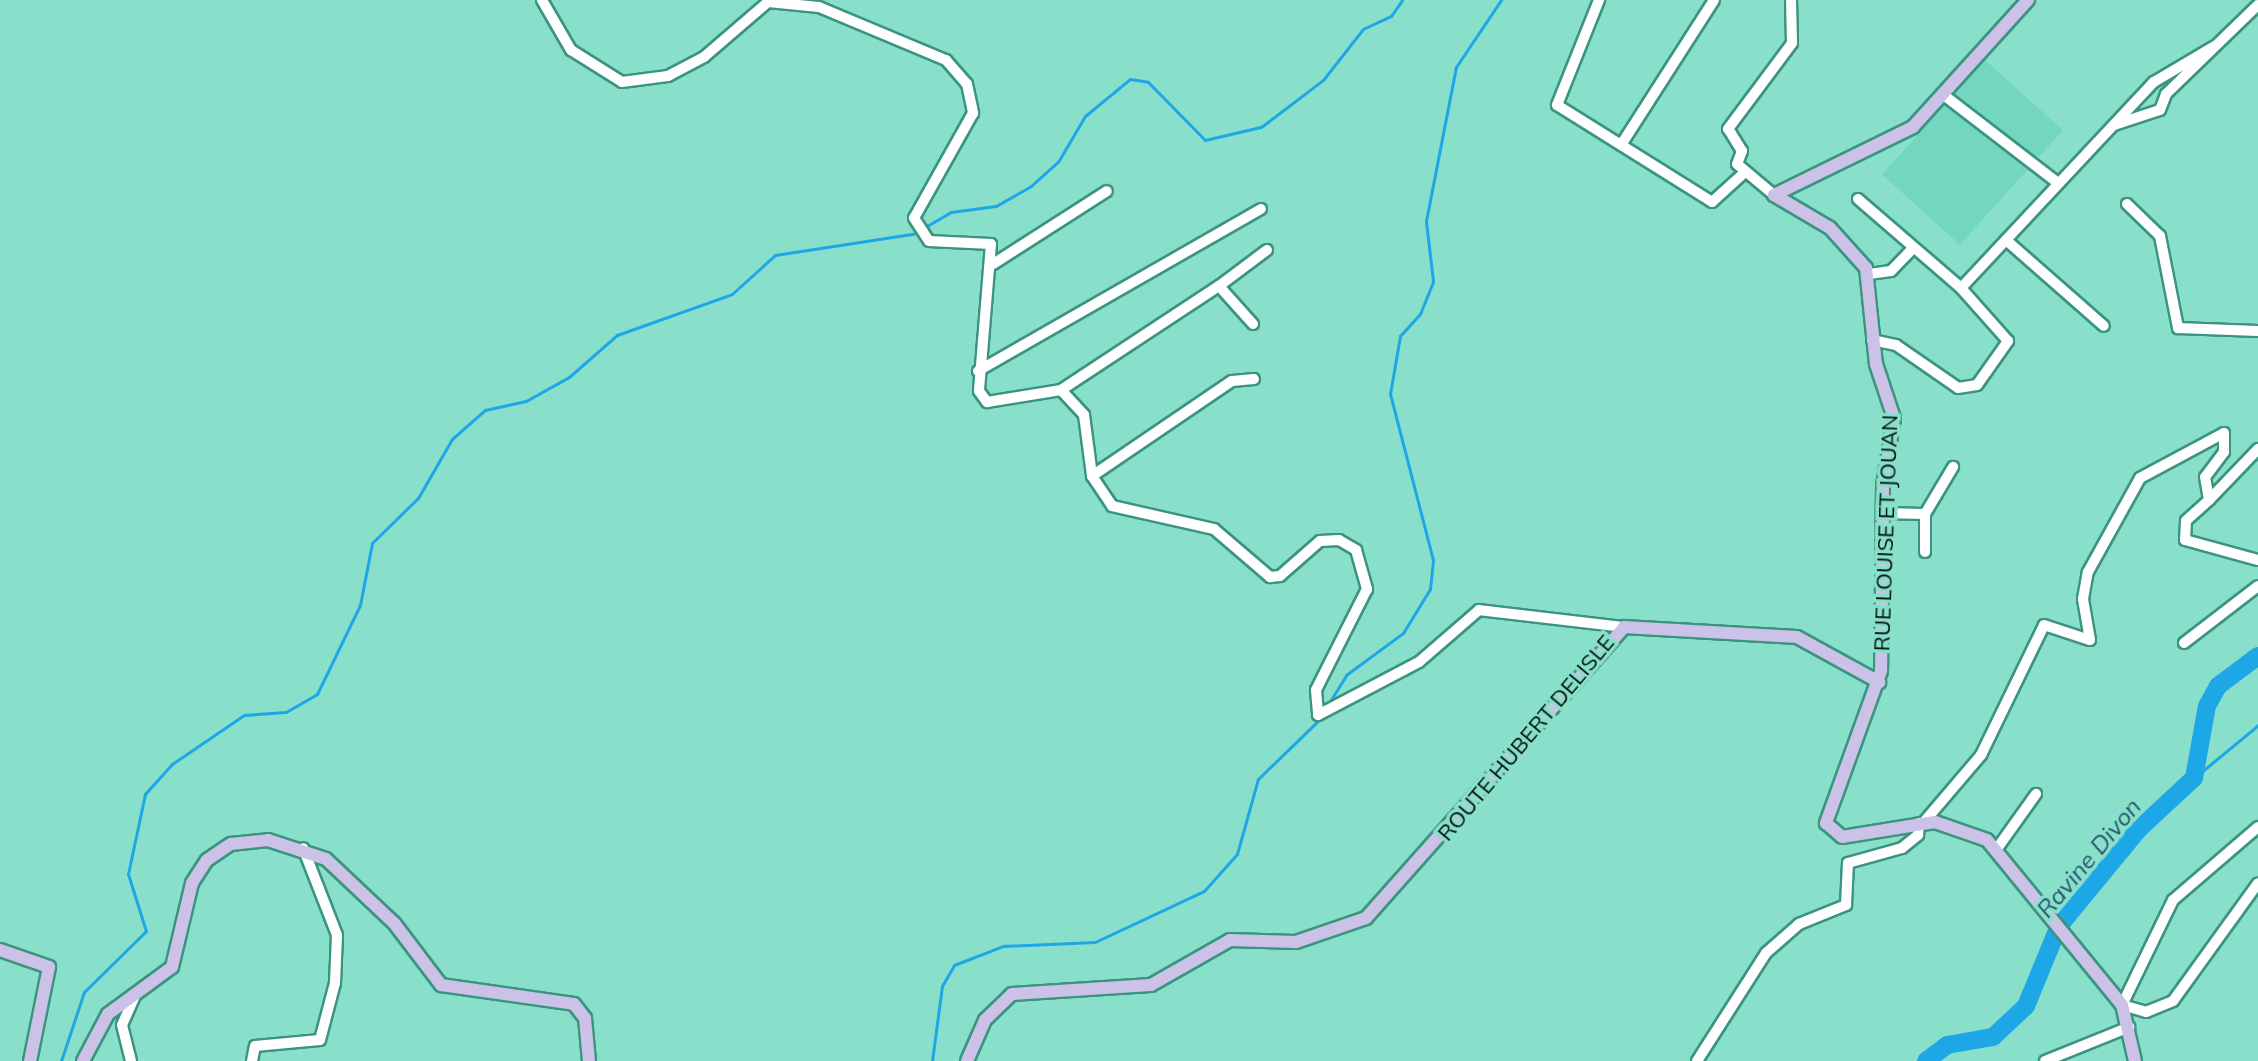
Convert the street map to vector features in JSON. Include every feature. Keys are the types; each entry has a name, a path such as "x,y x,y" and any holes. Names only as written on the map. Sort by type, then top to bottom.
{"main road":[{"path":"1774,195 1913,127 1945,96 2028,0"},
{"path":"1774,195 1830,228 1869,274"},
{"name":"RUE LOUISE ET JOUAN","path":"1869,274 1872,340 1894,418 1882,513 1879,682"},
{"name":"ROUTE HUBERT DELISLE","path":"967,1061 985,1020 1012,994 1151,985 1230,940 1296,942 1366,918 1624,627 1797,637 1879,682"},
{"path":"1879,682 1834,791 1828,830 1842,837 1922,822 1960,828 1996,850 2088,957 2122,1005 2135,1061"},
{"path":"83,1061 108,1014 172,967 192,883 216,852 253,841 302,846 394,923 441,985 497,999 574,1004 585,1018 589,1061"},
{"path":"0,950 49,967 30,1061"}],"street":[{"path":"542,0 571,50 622,82 668,76 704,57 768,2 819,7 931,50 967,84 973,113 914,218 929,241 991,244 993,264 978,371 987,402 1061,390 1219,286 1267,250"},
{"path":"1599,0 1557,105 1712,202 1744,173"},
{"path":"1621,145 1714,0"},
{"path":"1774,195 1744,173 1737,164 1742,151 1728,129 1792,43 1791,0"},
{"path":"2114,125 2160,110 2213,47 2258,5"},
{"path":"1961,288 2154,82 2213,47"},
{"path":"1945,96 2058,183"},
{"path":"993,264 1107,191"},
{"path":"1858,199 1961,288 2008,341 1970,389 1953,386 1889,341 1872,340"},
{"path":"2127,204 2160,236 2178,328 2258,331"},
{"path":"978,371 1261,209"},
{"path":"2006,240 2104,326"},
{"path":"1869,274 1891,271 1913,248"},
{"path":"1219,286 1253,324"},
{"path":"1092,476 1232,381 1254,379"},
{"path":"1061,390 1084,415 1092,476 1112,506 1214,529 1270,577 1280,576 1320,541 1339,540 1356,550 1367,589 1316,690 1318,715 1419,662 1479,610 1624,627"},
{"path":"1697,1061 1766,953 1799,924 1846,905 1848,863 1902,848 1918,835 1922,822 1981,755 2044,625 2090,640 2084,587 2134,485 2155,467 2224,433 2224,452 2205,477 2209,500"},
{"path":"2258,449 2186,521 2185,540 2258,560"},
{"path":"1925,552 1925,514 1953,467"},
{"path":"1882,513 1925,514"},
{"path":"2184,643 2258,586"},
{"path":"1996,850 2036,794"},
{"path":"2258,827 2173,900 2122,1005 2146,1012 2173,1001 2258,883"},
{"path":"252,1061 255,1046 320,1040 335,983 337,935 302,846"},
{"path":"131,1061 122,1025 136,994"},
{"path":"2045,1061 2129,1027"}],"shaded area":[{"path":"1985,60 2063,130 1960,245 1882,174"}],"waterway":[{"path":"925,227 951,212 996,206 1031,186 1058,162 1085,116 1130,79 1148,82 1205,140 1261,127 1323,80 1363,29 1391,16 1402,0"},
{"path":"1327,706 1346,675 1403,633 1430,589 1433,560 1390,394 1400,336 1420,314 1433,281 1426,221 1456,67 1501,0"},
{"path":"61,1061 84,992 146,931 128,874 145,794 172,764 244,715 286,712 317,694 360,605 372,543 418,498 452,439 485,410 526,401 569,377 617,335 732,294 775,255 913,234"},
{"name":"Ravine Divon","path":"1926,1061 1947,1045 1993,1037 2026,1006 2059,926 2138,830 2194,778 2207,706 2218,686 2258,656"},
{"path":"932,1061 942,986 954,965 1003,946 1095,942 1204,891 1237,854 1258,779 1320,719"},
{"path":"2194,778 2258,725"}]}
